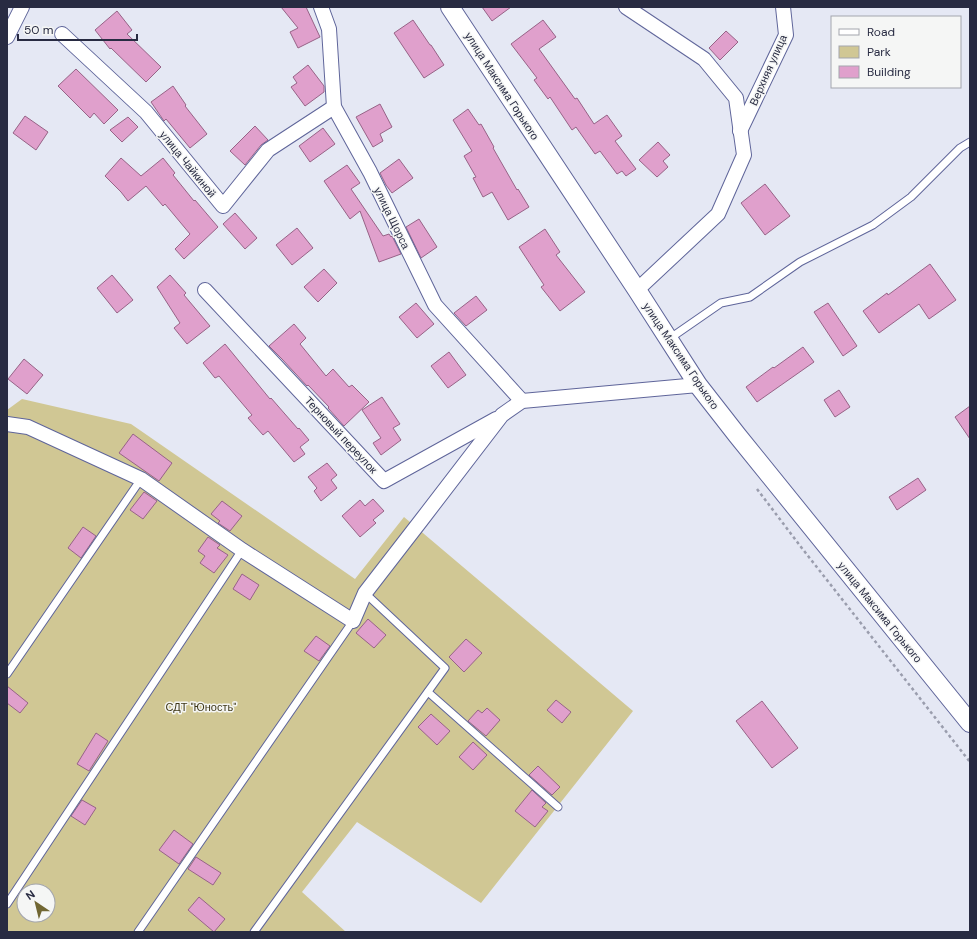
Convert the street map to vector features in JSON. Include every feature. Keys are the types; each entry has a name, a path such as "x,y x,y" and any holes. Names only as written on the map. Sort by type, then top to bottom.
{"street":[{"path":"7,37 22,7"},
{"name":"улица Щорса","path":"321,7 329,29 334,107 370,172 435,305 522,401"},
{"name":"улица Максима Горького","path":"450,7 698,385 970,723"},
{"path":"626,7 704,59 736,98 744,155 718,214 637,290"},
{"name":"Верхняя улица","path":"740,132 786,35 783,7"},
{"name":"улица Чайкиной","path":"62,34 146,112 223,206 268,150 334,107"},
{"name":"Терновый переулок","path":"205,290 384,481 502,416"},
{"path":"7,424 28,427 141,479 242,550 354,621 365,593 502,416 522,401 698,385"}],"lane":[{"path":"669,340 721,303 750,297 800,262 873,224 910,197 960,148 970,142"},
{"path":"7,674 141,479"},
{"path":"7,904 242,550"},
{"path":"254,932 445,668 365,593"},
{"path":"138,932 354,621"},
{"path":"428,692 558,807"}],"green space":[{"name":"СДТ \"Юность\"","path":"22,399 131,424 355,579 404,517 633,711 481,903 357,822 302,892 346,932 7,932 7,410"}],"building":[{"path":"281,7 306,7 320,37 298,48 290,32 298,28"},
{"path":"482,7 511,7 492,21"},
{"path":"117,11 132,30 127,34 161,67 146,82 111,48 110,49 95,30"},
{"path":"413,20 444,65 424,78 394,33"},
{"path":"543,20 556,37 539,49 575,99 577,98 594,124 607,115 622,136 615,141 636,169 626,176 622,171 617,174 600,151 595,154 576,127 572,130 550,97 548,99 534,80 537,78 511,44"},
{"path":"726,31 738,42 720,60 709,48"},
{"path":"308,65 324,86 324,92 305,106 291,87 297,83 293,77"},
{"path":"76,69 118,110 104,124 94,113 90,118 58,86"},
{"path":"173,86 186,105 185,106 207,134 190,148 166,119 164,121 151,102"},
{"path":"380,104 392,127 380,134 383,141 373,147 356,117"},
{"path":"468,109 479,125 481,124 517,190 518,189 529,207 508,220 492,192 483,197 473,178 476,177 464,156 472,151 453,120"},
{"path":"25,116 48,132 36,150 13,133"},
{"path":"128,117 138,127 122,142 110,130"},
{"path":"255,126 268,140 261,145 245,165 230,151"},
{"path":"323,128 335,144 310,162 299,146"},
{"path":"658,142 670,155 663,161 668,167 657,177 639,160"},
{"path":"121,158 141,176 163,158 175,173 173,175 218,227 184,259 175,249 190,234 165,204 163,206 146,186 128,201 105,176"},
{"path":"399,159 413,178 392,193 380,173"},
{"path":"347,165 360,183 351,189 383,236 389,234 391,237 392,236 401,254 379,262 360,211 350,219 324,181"},
{"path":"765,184 790,216 765,235 741,203"},
{"path":"235,213 257,238 245,249 223,224"},
{"path":"419,219 437,247 421,258 406,227"},
{"path":"297,228 313,248 292,265 276,245"},
{"path":"545,229 560,252 556,255 585,292 560,311 541,287 544,285 519,247"},
{"path":"930,264 956,300 929,319 919,304 879,333 863,311 887,293 888,295"},
{"path":"324,269 337,283 318,302 304,287"},
{"path":"112,275 133,300 117,313 97,288"},
{"path":"170,275 186,293 184,295 210,326 187,344 174,328 180,323 157,287"},
{"path":"476,296 487,310 466,326 454,313"},
{"path":"416,303 434,324 417,338 399,317"},
{"path":"828,303 857,346 843,356 814,312"},
{"path":"294,324 306,338 300,344 326,376 333,369 349,387 352,385 369,402 344,426 328,408 329,407 269,346"},
{"path":"225,344 270,399 271,398 309,440 300,447 305,454 294,462 268,431 263,435 248,418 252,415 219,376 215,378 203,363"},
{"path":"803,347 814,362 757,402 746,387"},
{"path":"449,352 466,375 448,388 431,366"},
{"path":"24,359 43,375 27,394 8,379"},
{"path":"839,390 850,407 835,417 824,400"},
{"path":"382,397 400,424 393,428 401,440 381,455 373,443 381,438 362,410"},
{"path":"970,406 970,439 955,417"},
{"path":"133,434 172,463 159,481 119,453"},
{"path":"327,463 337,475 331,480 337,488 321,501 314,491 317,488 308,477"},
{"path":"918,478 926,490 897,510 889,497"},
{"path":"144,492 157,501 143,519 130,510"},
{"path":"373,499 384,511 373,520 376,523 360,537 342,516 360,500 365,506"},
{"path":"222,501 242,516 230,531 218,523 220,521 211,514"},
{"path":"83,527 96,536 81,558 68,548"},
{"path":"208,537 220,545 217,548 228,555 214,573 200,563 205,556 198,551"},
{"path":"242,574 259,585 250,600 233,589"},
{"path":"368,619 386,635 374,648 356,633"},
{"path":"316,636 330,646 319,661 304,651"},
{"path":"466,639 482,653 464,672 449,657"},
{"path":"7,686 28,703 20,713 7,703"},
{"path":"556,700 571,712 562,723 547,710"},
{"path":"762,701 798,748 772,768 736,721"},
{"path":"487,708 500,720 486,736 468,721 478,710 482,713"},
{"path":"431,714 450,731 437,745 418,727"},
{"path":"96,733 108,741 89,771 77,764"},
{"path":"473,742 487,755 473,770 459,757"},
{"path":"538,766 560,787 552,795 529,775"},
{"path":"532,790 546,803 542,807 548,811 535,827 515,811"},
{"path":"82,800 96,808 85,825 71,816"},
{"path":"174,830 193,844 179,864 159,850"},
{"path":"196,857 221,873 213,885 188,869"},
{"path":"199,897 225,919 214,932 188,910"}]}
